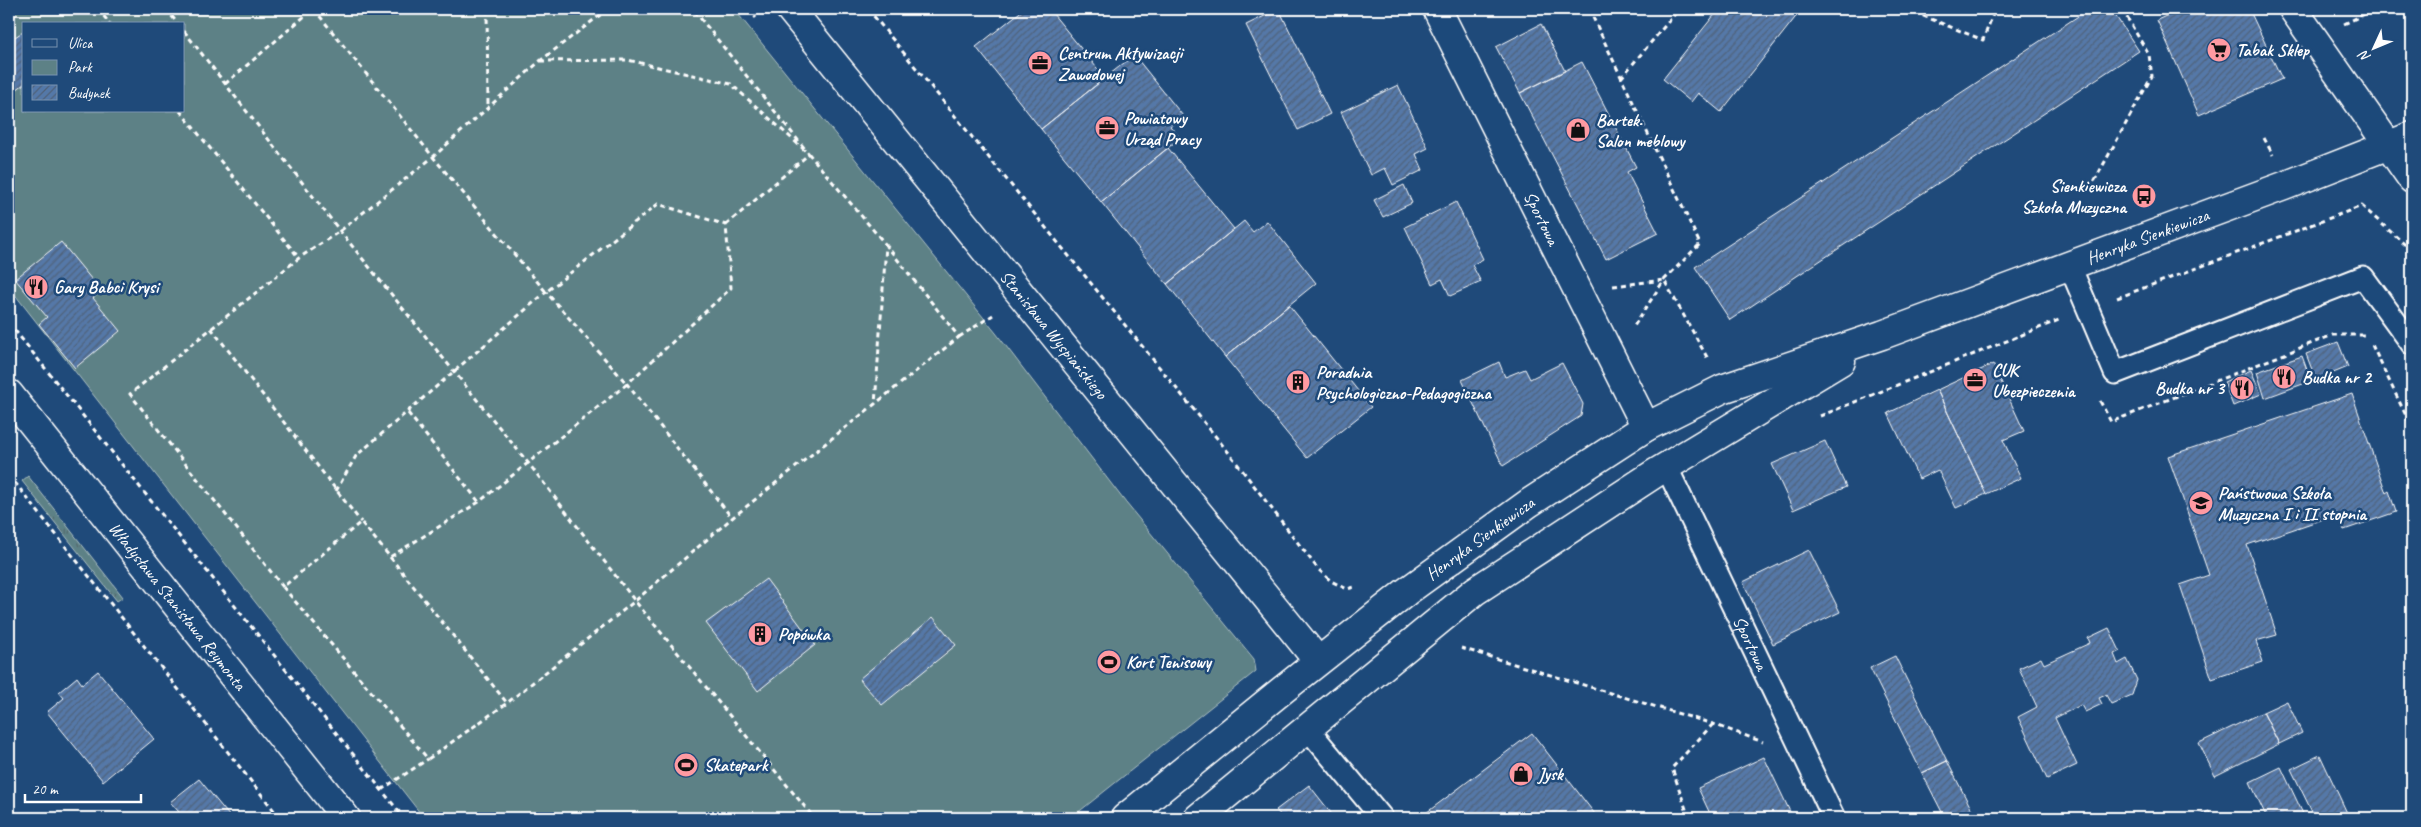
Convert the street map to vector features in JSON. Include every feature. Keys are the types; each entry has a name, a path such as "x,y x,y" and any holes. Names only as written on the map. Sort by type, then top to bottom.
{"street":[{"name":"Stanisława Wyspiańskiego","path":"790,9 1318,661"},
{"name":"Sportowa","path":"1438,9 1646,426"},
{"path":"2293,9 2401,141 2412,179"},
{"name":"Henryka Sienkiewicza","path":"1125,818 1406,592 1529,503 1646,426 1722,389 1882,335 2401,141"},
{"name":"Henryka Sienkiewicza","path":"1198,818 1474,591 1667,468 1882,335"},
{"name":"Władysława Stanisława Reymonta","path":"13,409 346,818"}],"lane":[{"path":"2069,264 2115,373 2363,277 2412,344"},
{"name":"Sportowa","path":"1667,468 1834,818"},
{"path":"1308,729 1382,818"}],"path":[{"path":"98,9 108,22"},
{"path":"166,9 176,22"},
{"path":"225,84 313,9 546,292 627,384 732,518"},
{"path":"487,9 488,107"},
{"path":"428,759 283,587 130,394 299,258 340,231 433,157 540,61 608,9"},
{"path":"693,9 809,154 886,245 959,336"},
{"path":"749,9 761,24"},
{"path":"868,9 1229,453 1318,569 1331,581 1347,589 1360,585"},
{"path":"1589,9 1700,244 1664,280 1629,334"},
{"path":"1621,78 1679,9"},
{"path":"1906,9 1983,40 1995,9"},
{"path":"2090,189 2152,76 2149,55 2122,9"},
{"path":"2339,26 2375,9"},
{"path":"185,32 340,231 529,464 635,601 814,818"},
{"path":"540,61 628,60 731,84 809,154"},
{"path":"181,112 299,258"},
{"path":"2264,138 2274,158"},
{"path":"726,225 809,154"},
{"path":"336,491 356,456 546,292 658,204 726,225"},
{"path":"2088,309 2299,226 2362,206 2412,251"},
{"path":"390,557 479,502 529,464 627,384 731,288 726,225"},
{"path":"875,406 886,245"},
{"path":"988,307 1000,322"},
{"path":"381,790 507,703 635,601 732,518 875,406 959,336 994,315"},
{"path":"1813,419 2061,319 2065,328"},
{"path":"9,323 404,818"},
{"path":"211,328 336,491 507,703"},
{"path":"2098,396 2110,422 2334,336 2366,334 2412,428"},
{"path":"408,413 479,502"},
{"path":"9,475 280,818"},
{"path":"283,587 361,522"},
{"path":"1457,647 1713,724 1805,757"},
{"path":"1689,818 1672,768 1713,724"}],"green space":[{"path":"9,9 734,9 996,333 1126,503 1254,659 1256,671 1071,818 424,818 9,287"},
{"path":"28,476 123,597 117,601 22,481"}],"building":[{"name":"Centrum Aktywizacji Zawodowej","path":"1024,9 1049,9 1105,78 1041,129 976,47"},
{"path":"1279,9 1330,114 1298,130 1246,25"},
{"path":"1719,9 1802,9 1721,112 1698,93 1691,102 1663,79"},
{"path":"2089,9 2111,9 2139,51 1730,320 1695,267"},
{"name":"Tabak Sklep","path":"2182,9 2249,9 2282,79 2199,115 2157,20"},
{"path":"1541,24 1565,71 1520,93 1496,47"},
{"path":"22,32 22,86 12,93 9,103 9,41"},
{"name":"Powiatowy Urząd Pracy","path":"1134,55 1183,116 1170,126 1180,138 1101,202 1041,129"},
{"name":"Bartek. Salon meblowy","path":"1582,62 1636,167 1627,172 1658,233 1606,259 1520,93"},
{"path":"1398,85 1428,148 1416,154 1423,170 1393,185 1385,168 1371,175 1341,112"},
{"path":"1168,148 1234,229 1167,284 1101,202"},
{"path":"1404,185 1412,203 1383,217 1374,200"},
{"path":"1456,202 1483,259 1472,265 1481,282 1450,296 1442,279 1432,284 1405,227"},
{"path":"1244,221 1253,232 1267,221 1316,283 1225,357 1167,284"},
{"path":"61,242 101,291 93,298 120,331 75,368 39,324 47,317 15,279"},
{"name":"Poradnia Psychologiczno-Pedagogiczna","path":"1289,305 1371,407 1307,458 1225,357"},
{"path":"2338,342 2348,367 2316,380 2306,354"},
{"name":"Budka nr 2","path":"2302,356 2311,381 2265,398 2257,372"},
{"path":"1499,362 1505,377 1525,369 1530,379 1562,363 1583,404 1581,416 1503,466 1462,380"},
{"path":"1993,364 2024,431 2003,440 2021,478 1986,494 1937,390"},
{"name":"Budka nr 3","path":"2251,370 2261,394 2233,406 2224,382"},
{"path":"1937,390 1986,494 1956,508 1938,470 1919,479 1888,413"},
{"path":"2352,394 2386,493 2389,491 2396,512 2344,530 2338,514 2247,545 2277,635 2256,641 2263,662 2212,679 2180,585 2209,575 2168,456"},
{"path":"1825,441 1846,487 1793,510 1772,464"},
{"path":"1809,550 1840,612 1773,644 1743,582"},
{"name":"Popówka","path":"766,579 815,645 758,691 706,623"},
{"path":"933,617 956,645 882,705 859,679"},
{"path":"2109,628 2120,651 2114,654 2118,664 2127,659 2137,680 2132,695 2111,704 2106,695 2099,698 2102,704 2085,712 2081,705 2055,718 2077,765 2047,779 2018,717 2037,707 2019,668 2041,658 2044,664 2090,643 2088,638"},
{"path":"1895,656 1947,761 1922,773 1870,668"},
{"path":"98,671 154,739 103,781 47,712 64,698 59,692 77,677 82,684"},
{"path":"2287,701 2302,733 2279,744 2263,712"},
{"path":"2263,712 2279,744 2215,776 2199,743"},
{"name":"Jysk","path":"1532,733 1598,818 1424,818 1422,816"},
{"path":"2320,755 2348,815 2342,818 2315,818 2291,769"},
{"path":"1764,757 1793,818 1712,818 1698,788"},
{"path":"1947,761 1976,818 1945,818 1922,773"},
{"path":"2281,767 2305,818 2267,818 2250,782"},
{"path":"199,779 231,818 171,818 179,812 170,802"},
{"path":"1309,785 1335,818 1283,818 1276,810"},
{"path":"2209,811 2212,818 2193,818"}],"place":[{"name":"Tabak Sklep","path":"2219,50"},
{"name":"Centrum Aktywizacji Zawodowej","path":"1040,63"},
{"name":"Powiatowy Urząd Pracy","path":"1107,128"},
{"name":"Bartek. Salon meblowy","path":"1578,130"},
{"name":"Sienkiewicza Szkoła Muzyczna","path":"2144,196"},
{"name":"Gary Babci Krysi","path":"36,287"},
{"name":"Budka nr 2","path":"2284,377"},
{"name":"CUK Ubezpieczenia","path":"1975,380"},
{"name":"Poradnia Psychologiczno-Pedagogiczna","path":"1298,382"},
{"name":"Budka nr 3","path":"2242,388"},
{"name":"Państwowa Szkoła Muzyczna I i II stopnia","path":"2201,503"},
{"name":"Popówka","path":"760,634"},
{"name":"Kort Tenisowy","path":"1109,662"},
{"name":"Skatepark","path":"686,765"},
{"name":"Jysk","path":"1521,774"}]}
